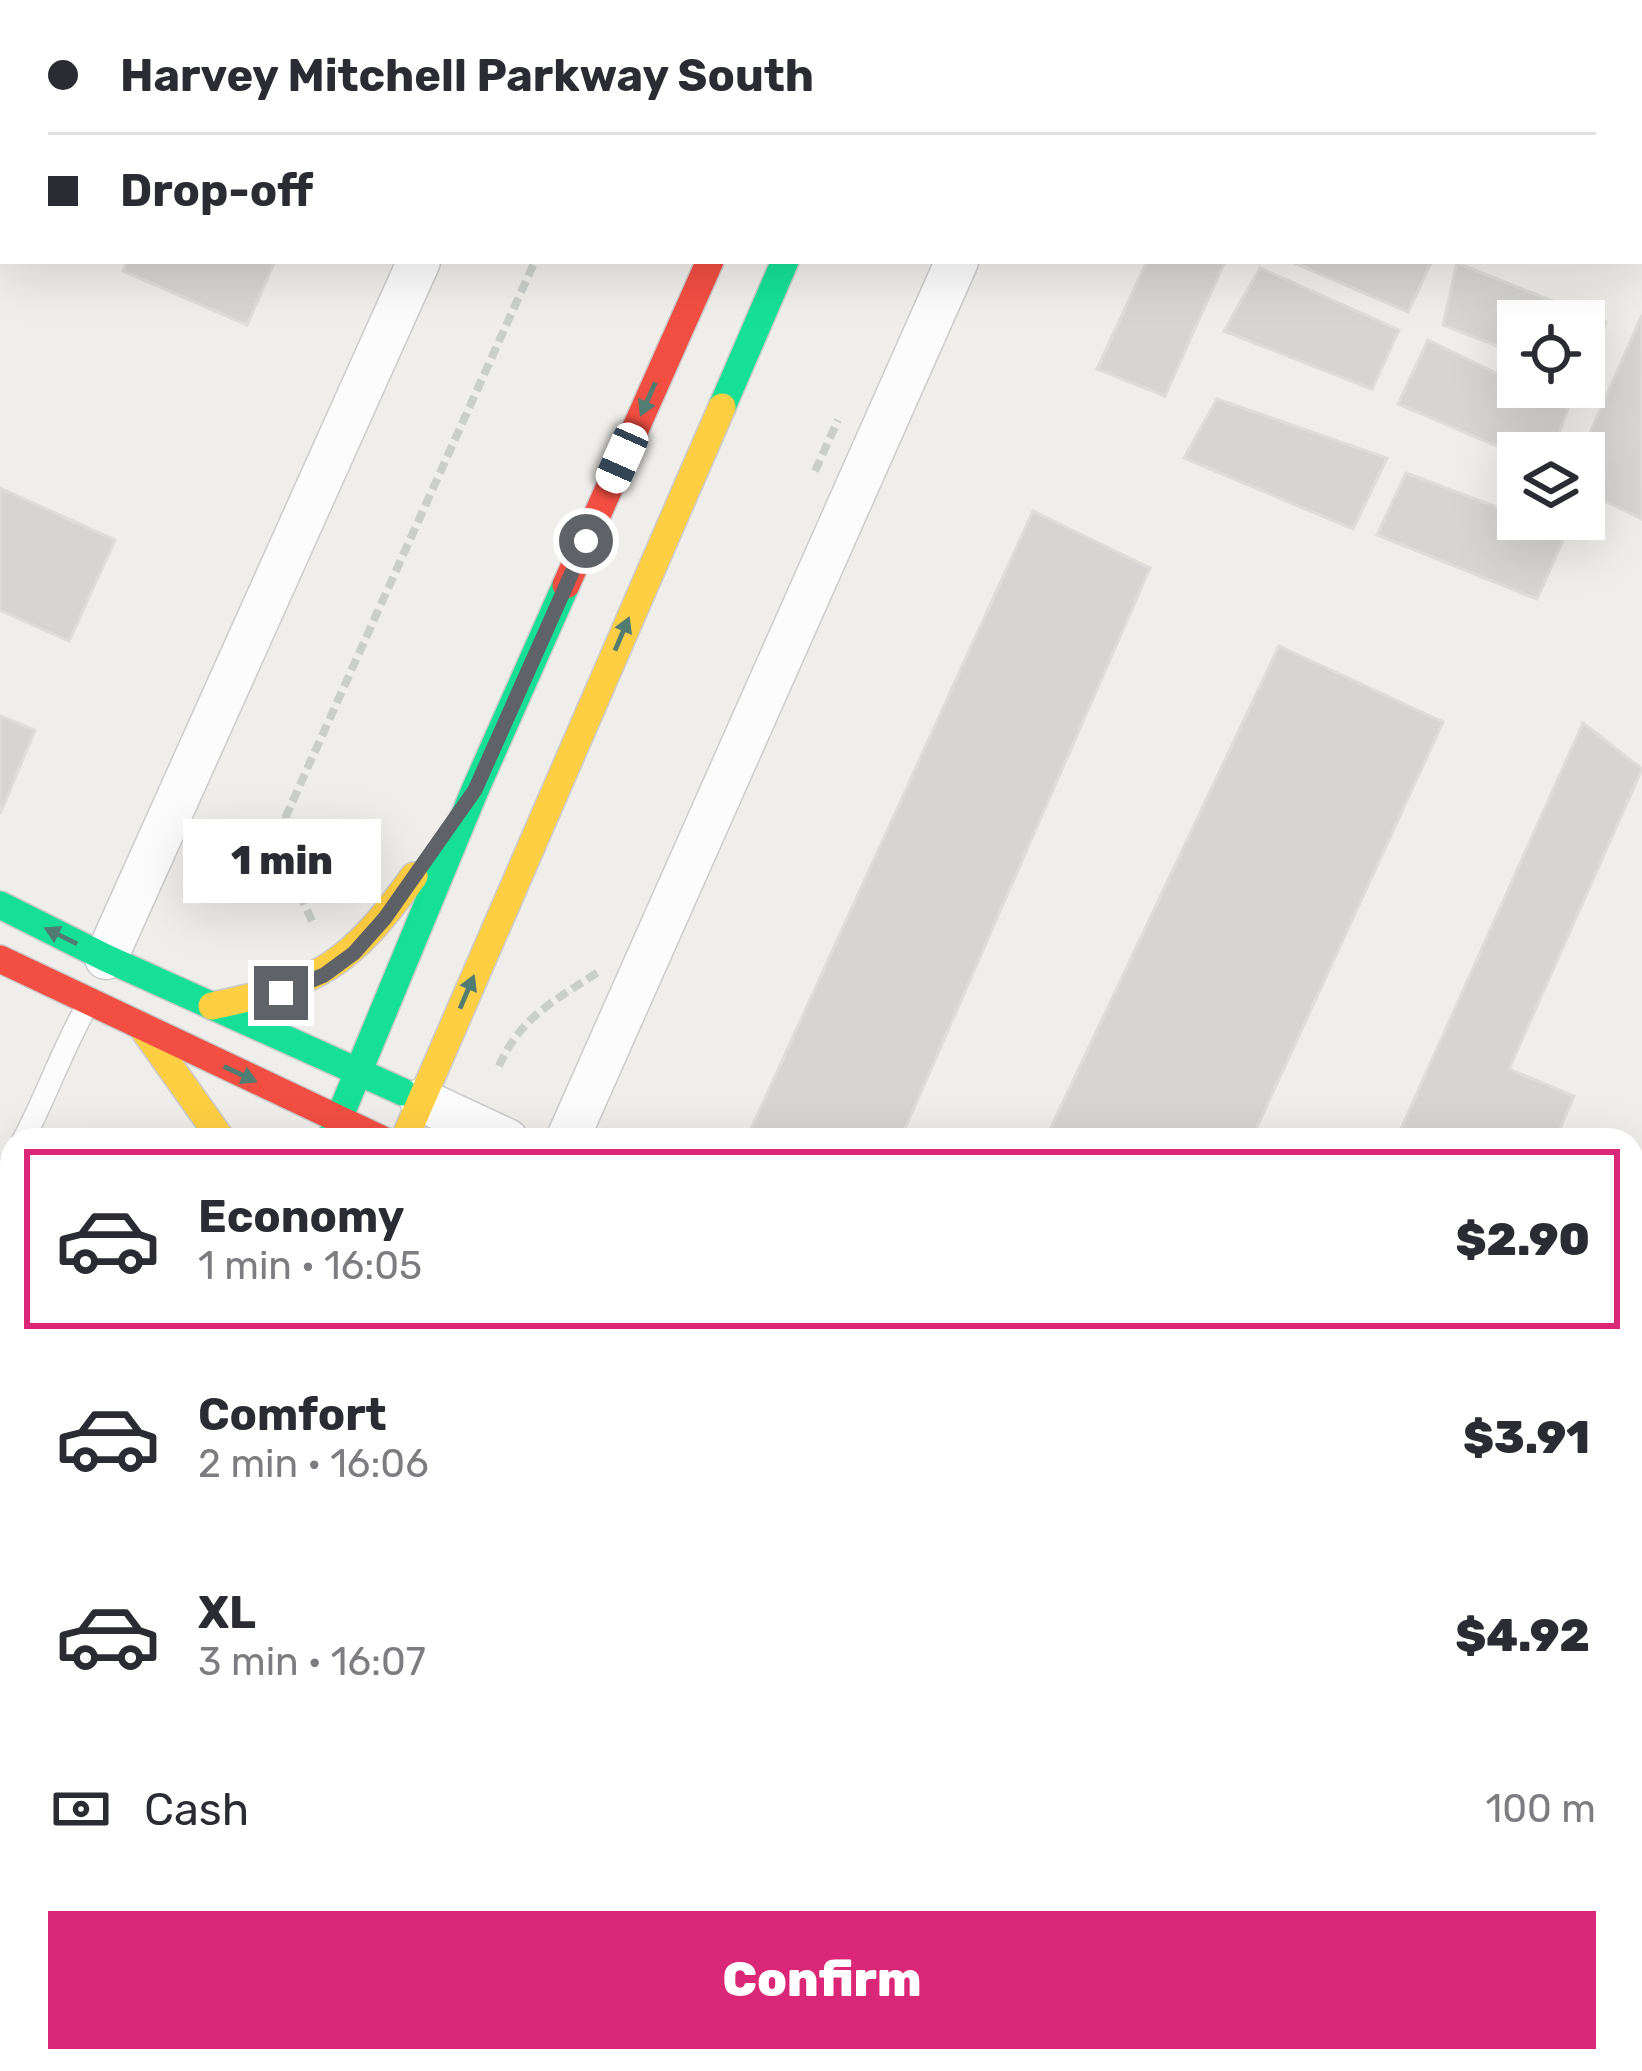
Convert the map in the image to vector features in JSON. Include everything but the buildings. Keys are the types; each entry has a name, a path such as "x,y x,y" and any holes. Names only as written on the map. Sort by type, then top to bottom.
{"main road":[{"path":"335,1128 475,790 709,264"},
{"path":"409,1128 783,264"},
{"path":"212,1006 281,993 354,953 385,918 475,790"},
{"path":"0,905 421,1100"},
{"path":"0,959 330,1128"},
{"path":"142,1028 213,1128"}],"street":[{"path":"106,958 417,264"},
{"path":"572,1128 957,264"},
{"path":"421,1100 481,1128"}],"lane":[{"path":"30,1128 62,1048 89,1002"}],"path":[{"path":"334,968 289,871 286,816 534,264"}],"traffic: fast":[{"path":"722,407 784,264"},
{"path":"335,1128 566,585"},
{"path":"0,905 403,1092"}],"traffic: slow":[{"path":"409,1128 722,407"},
{"path":"212,1006 280,989 329,966 370,931 414,876"},
{"path":"142,1027 214,1128"}],"traffic: jam":[{"path":"566,585 709,264"},
{"path":"0,959 358,1128"}],"route":[{"path":"281,993 324,975 354,953 385,918 475,790 586,541"}]}
